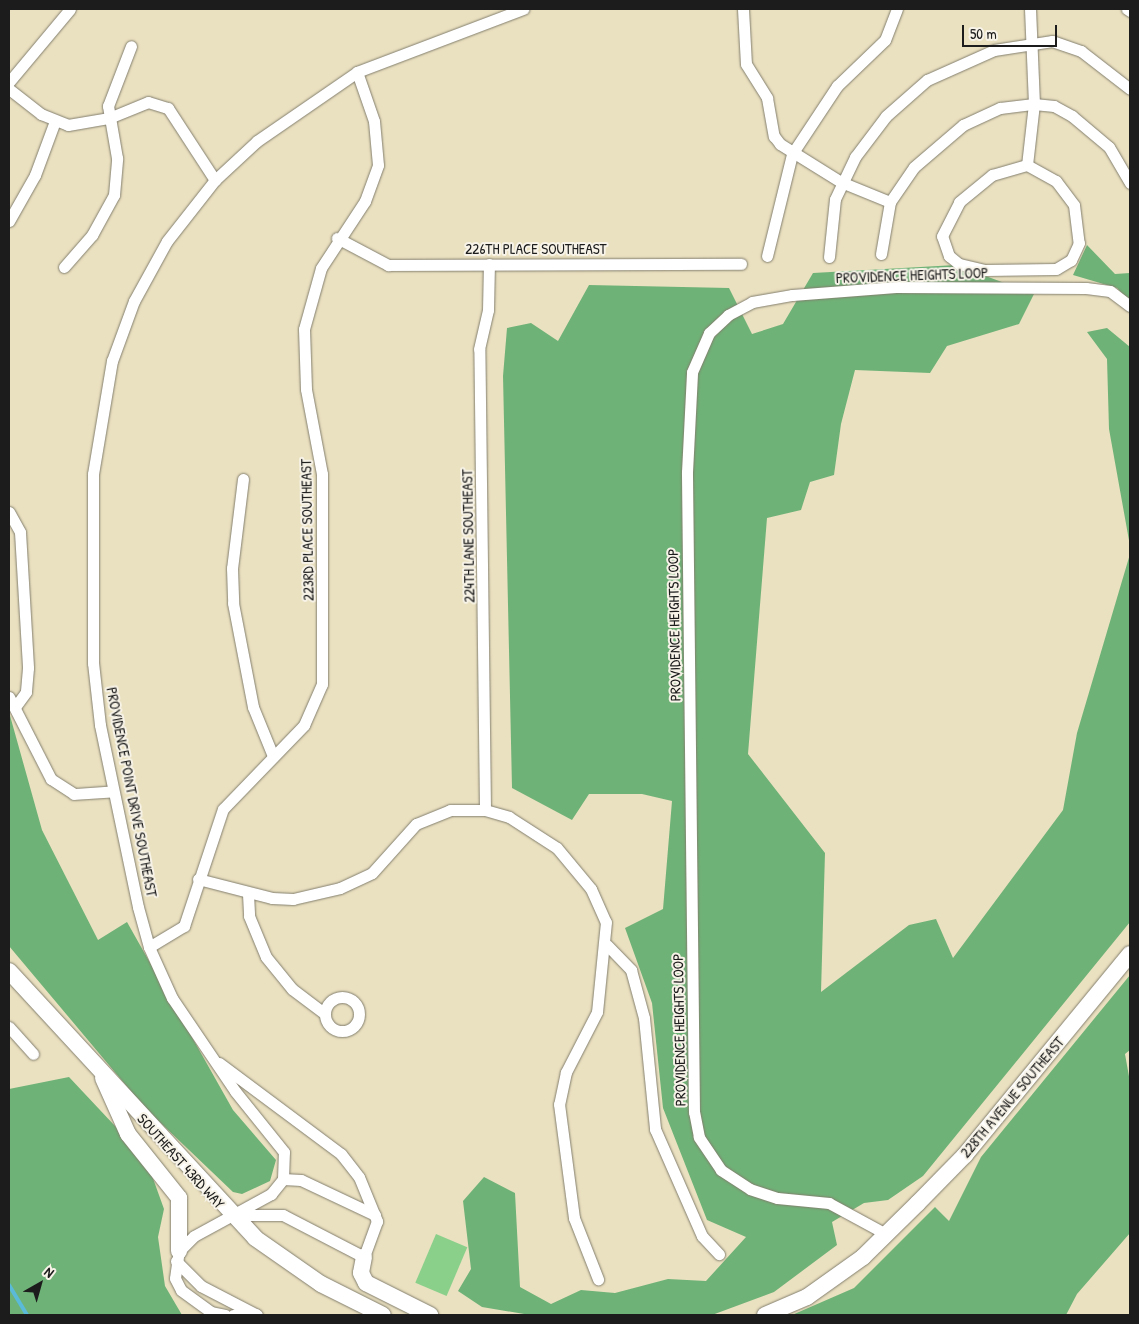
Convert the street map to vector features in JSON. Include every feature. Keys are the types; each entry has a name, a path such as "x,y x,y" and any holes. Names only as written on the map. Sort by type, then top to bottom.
{"main road":[{"name":"228TH AVENUE SOUTHEAST","path":"886,1234 965,1155 1130,954"},
{"name":"SOUTHEAST 43RD WAY","path":"9,971 231,1216 308,1276 382,1315"},
{"path":"102,1074 117,1116 179,1198 178,1256"},
{"path":"765,1315 807,1297 863,1257 886,1234"},
{"path":"364,1257 361,1273 366,1283 430,1315"}],"street":[{"path":"9,82 70,9"},
{"name":"PROVIDENCE POINT DRIVE SOUTHEAST","path":"283,1179 281,1144 235,1091 172,998 149,947 100,725 91,600 93,474 102,410 112,360 149,271 215,180 273,128 357,72 523,9"},
{"path":"743,9 746,64 767,98 774,136 792,154 841,182 890,202"},
{"path":"767,256 792,154 837,86 885,40 897,9"},
{"path":"1027,165 1034,104 1033,42 1030,9"},
{"path":"1127,9 1130,12"},
{"path":"828,257 831,218 841,182 886,116 927,80 994,50 1033,42 1052,41 1081,51 1130,89"},
{"path":"64,268 92,235 114,195 117,158 109,118 111,94 131,46"},
{"name":"223RD PLACE SOUTHEAST","path":"149,947 184,926 198,879 223,809 307,720 322,684 322,474 306,389 304,330 314,287 338,238 365,201 378,164 374,121 357,72"},
{"path":"9,89 55,121 84,124 109,118 148,102 168,108 215,180"},
{"path":"880,254 890,202 930,150 963,125 1000,108 1034,104 1054,106 1093,132 1130,179"},
{"path":"9,221 35,175 55,121"},
{"path":"1027,165 1056,181 1074,205 1079,243 1071,260 1056,269 985,270 959,264 949,256 942,236 958,202 992,175 1027,165"},
{"name":"226TH PLACE SOUTHEAST","path":"338,238 388,265 741,264"},
{"name":"224TH LANE SOUTHEAST","path":"485,810 479,349 488,310 489,264"},
{"name":"PROVIDENCE HEIGHTS LOOP","path":"886,1234 829,1203 777,1198 750,1189 721,1170 699,1137 694,1112 687,501 692,372 709,333 728,315 752,302 792,295 896,287 1086,288 1110,291 1130,306"},
{"path":"244,479 232,568 233,603 253,707 273,756"},
{"path":"9,512 20,532 28,668 26,692 15,708"},
{"path":"9,697 50,779 74,794 114,792"},
{"path":"198,879 248,894 293,899 353,885 372,873 423,820 450,810 485,810 526,824 570,862 602,906 607,945 597,1012 566,1072 559,1104 574,1218 598,1279"},
{"path":"248,894 249,916 266,957 292,989 324,1013"},
{"path":"607,945 631,970 641,1008 656,1129 702,1236 719,1254"},
{"path":"9,1027 33,1054"},
{"name":"PROVIDENCE POINT DRIVE SOUTHEAST","path":"214,1059 341,1154 355,1169 375,1215 377,1229 364,1257"},
{"path":"178,1256 231,1216 271,1194 283,1179 301,1180 375,1215"},
{"path":"271,1194 283,1215"},
{"path":"231,1216 283,1215 364,1257"},
{"path":"178,1256 201,1286 256,1315"},
{"path":"178,1256 181,1290 210,1312 225,1315"},
{"path":"232,1315 256,1315"}],"green space":[{"path":"1087,245 1115,274 1130,273 1130,302 1117,288 1073,275"},
{"path":"956,265 1034,294 1019,324 947,346 930,373 855,370 841,424 834,475 810,482 801,510 767,518 748,754 825,853 821,992 909,925 936,919 953,958 1063,810 1077,733 1130,554 1130,922 923,1176 888,1200 864,1203 832,1222 837,1245 774,1292 712,1315 530,1315 482,1307 458,1291 471,1269 463,1201 484,1177 515,1193 520,1287 551,1304 581,1290 615,1293 668,1279 706,1281 746,1237 707,1220 663,1108 652,1003 625,928 663,909 672,801 642,794 589,794 572,820 512,788 503,376 507,328 531,323 558,341 589,285 729,288 752,334 783,324 813,273"},
{"path":"1107,328 1130,347 1130,546 1109,429 1107,359 1087,332"},
{"path":"9,712 42,830 98,940 127,922 233,1110 276,1160 270,1181 242,1194 233,1192 145,1108 9,946"},
{"path":"1130,975 1130,1050 1125,1054 1130,1082 1130,1233 1077,1294 1066,1315 792,1315 854,1288 935,1207 949,1221 981,1157"},
{"path":"69,1077 146,1159 164,1209 158,1237 165,1286 182,1315 9,1315 9,1089"},
{"path":"436,1234 467,1247 447,1296 415,1283"}],"waterway":[{"path":"9,1285 27,1315"}]}
